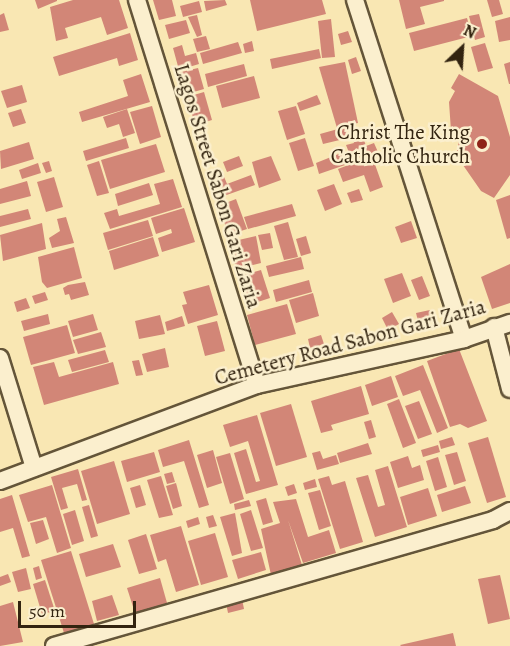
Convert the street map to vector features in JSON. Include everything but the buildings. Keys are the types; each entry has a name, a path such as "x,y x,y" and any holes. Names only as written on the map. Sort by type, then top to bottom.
{"street":[{"name":"Lagos Street Sabon Gari Zaria","path":"137,0 257,386"},
{"path":"355,0 464,339"},
{"name":"Cemetery Road Sabon Gari Zaria","path":"0,481 257,386 464,339 502,325"},
{"path":"502,325 510,390"},
{"path":"0,358 34,468"},
{"path":"54,646 493,520 510,511"}],"place":[{"name":"Christ The King Catholic Church","path":"482,144"}]}
